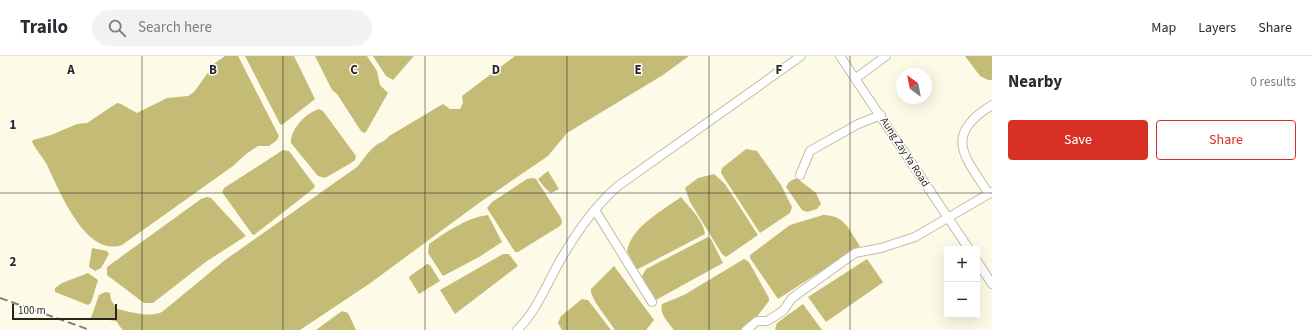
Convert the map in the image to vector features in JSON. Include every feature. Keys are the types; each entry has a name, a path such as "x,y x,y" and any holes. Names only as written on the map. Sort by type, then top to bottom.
{"street":[{"path":"517,330 532,312 562,257 595,210 618,186 801,56"},
{"name":"Aung Zay Ya Road","path":"840,56 881,115 967,246"},
{"path":"856,78 886,56"},
{"path":"746,330 757,321 767,321 783,311 792,298 855,253 881,248 915,237 990,193 965,156 962,142 965,129 977,114 992,105"},
{"path":"800,175 810,151 858,124 881,115"},
{"path":"595,210 652,302"},
{"path":"980,266 992,284"}],"shaded area":[{"path":"225,56 238,56 279,136 276,141 269,146 258,146 246,154 233,166 122,245 109,246 96,241 85,232 75,219 58,189 46,163 35,148 32,142 33,140 51,135 77,124 87,123 117,103 137,113 167,98 188,96 194,92 215,63"},
{"path":"245,56 294,56 315,99 282,125 280,124"},
{"path":"315,56 367,56 377,71 380,85 388,93 366,132 364,133 361,131 337,94 332,90"},
{"path":"373,56 414,56 393,80 386,76"},
{"path":"515,56 689,56 663,75 567,133 548,156 479,203 369,284 300,330 123,330 115,321 91,318 99,295 105,292 110,293 111,300 117,309 146,314 157,314 162,312 225,260 357,167 376,145 386,140 389,136 443,104 450,109 460,109 463,103 462,96"},
{"path":"965,56 992,56 992,80 988,80 980,76"},
{"path":"319,109 323,111 356,156 355,160 351,163 325,178 318,176 291,143 293,132 300,122 309,114"},
{"path":"746,149 757,151 781,185 792,207 790,213 760,233 721,173 722,168"},
{"path":"283,150 289,151 315,186 254,235 222,192 224,188"},
{"path":"548,171 559,189 551,193 538,179"},
{"path":"714,174 725,184 758,235 726,257 722,254 690,202 685,188 698,178"},
{"path":"527,179 536,179 561,218 562,223 560,226 518,252 515,252 487,208 492,202"},
{"path":"794,179 798,179 816,193 821,204 817,209 807,212 802,210 786,187 789,182"},
{"path":"207,197 211,198 246,236 207,261 153,303 144,303 107,275 107,267 201,199"},
{"path":"681,197 699,219 705,234 638,269 636,268 627,251 635,234 649,220"},
{"path":"488,215 502,242 479,257 443,276 428,253 429,244 449,230 464,222"},
{"path":"823,215 837,218 846,224 860,246 778,299 750,258 750,255 790,225"},
{"path":"708,237 711,239 723,263 654,301 652,300 642,276 646,269"},
{"path":"92,248 107,251 109,254 101,268 95,271 89,267"},
{"path":"503,254 509,254 518,266 455,314 440,290"},
{"path":"744,259 749,262 769,298 769,301 751,324 743,330 674,330 663,315 661,308 662,304 684,295"},
{"path":"867,259 883,282 826,322 808,297"},
{"path":"427,264 430,265 440,281 419,294 409,278"},
{"path":"614,266 654,320 646,330 615,330 593,298 591,289"},
{"path":"88,273 98,280 91,303 88,305 55,292 55,288 62,283"},
{"path":"582,299 588,300 611,330 562,330 558,323 561,316"},
{"path":"803,304 822,330 775,330 777,323"},
{"path":"342,311 348,313 356,330 316,330"}],"railway":[{"path":"0,298 90,330"}]}
